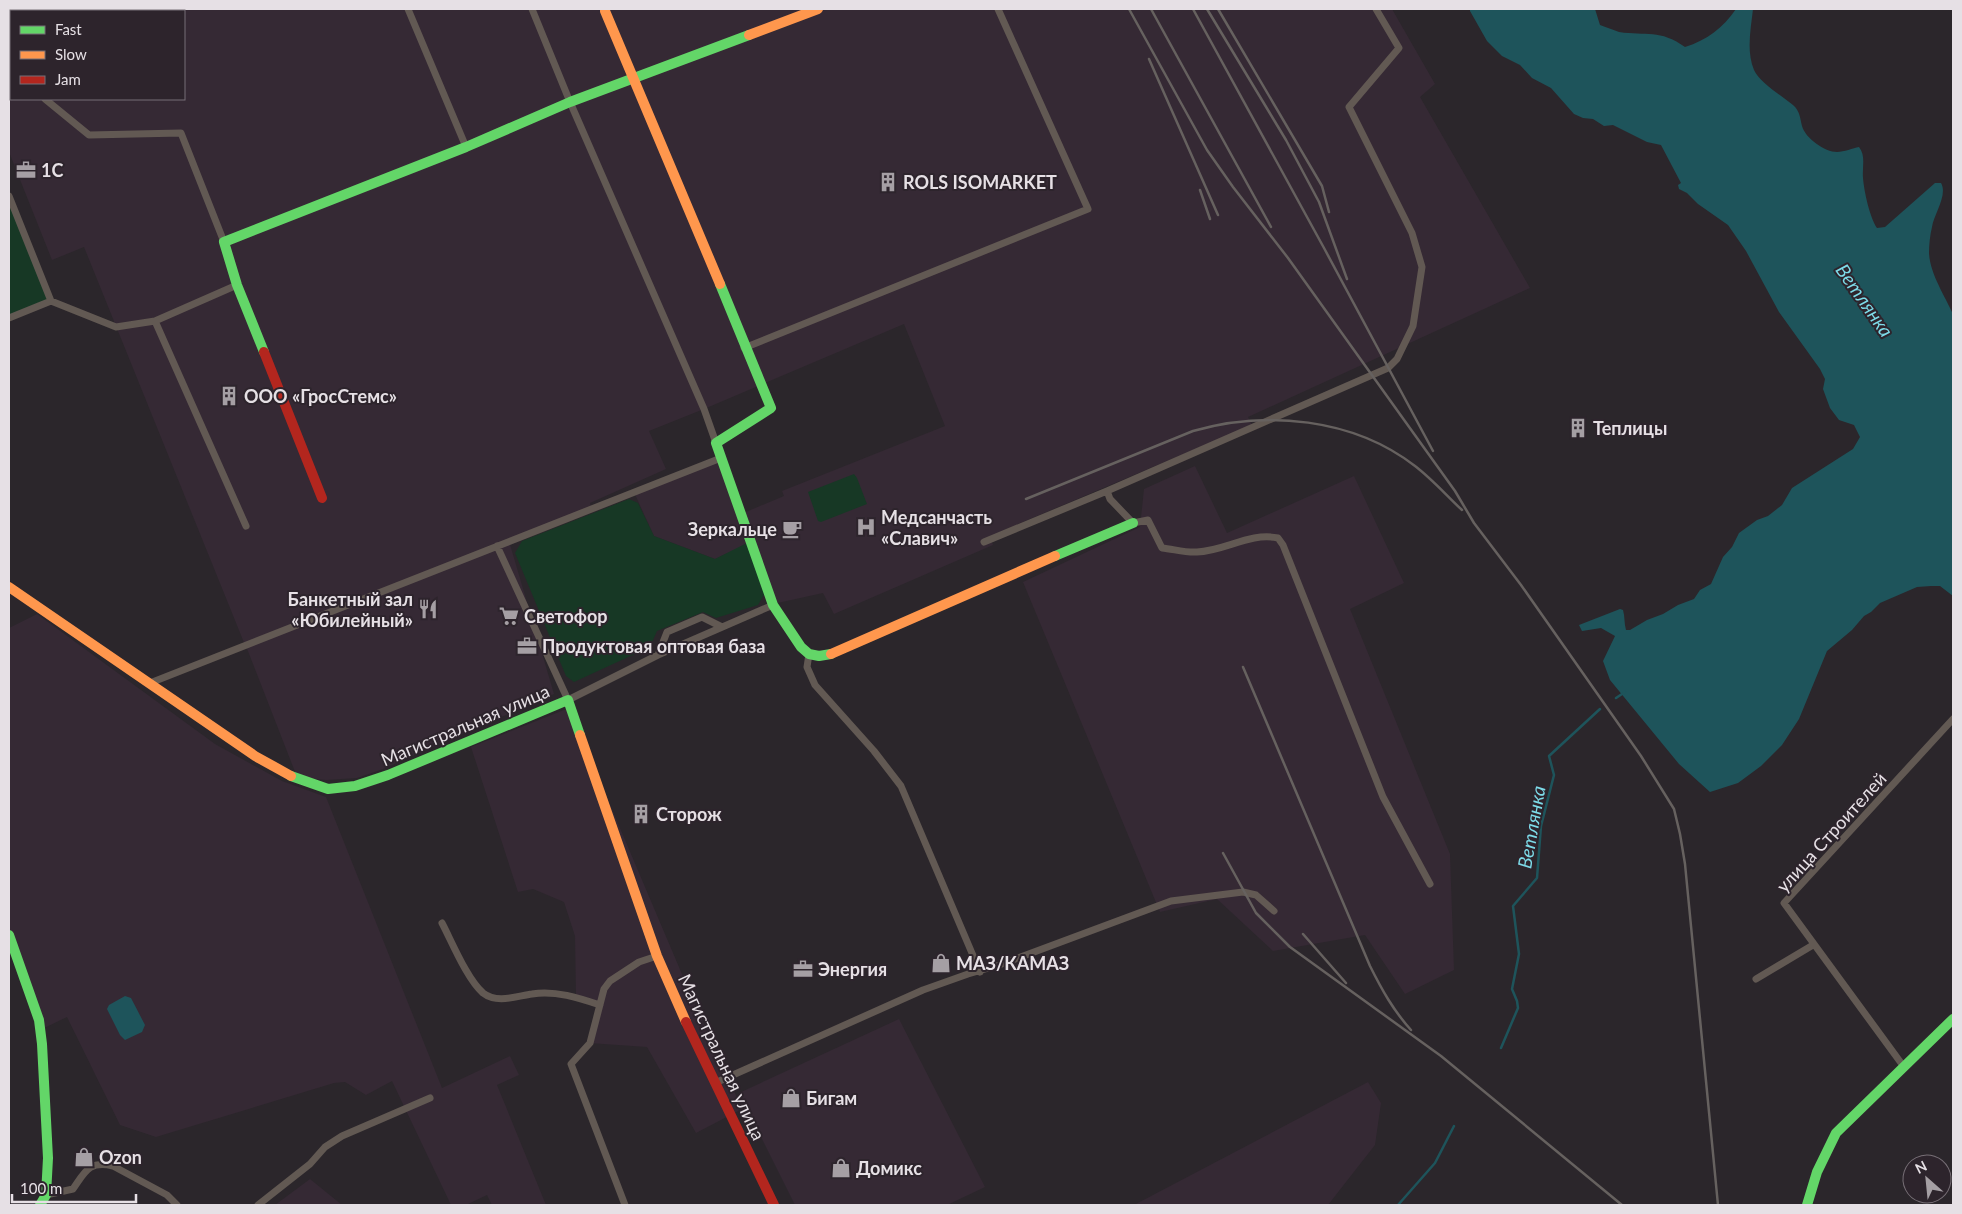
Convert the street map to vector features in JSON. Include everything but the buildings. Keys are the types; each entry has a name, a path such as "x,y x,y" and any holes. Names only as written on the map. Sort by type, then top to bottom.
{"street":[{"path":"408,9 466,147"},
{"path":"532,9 570,102 700,400 773,605 801,648 809,654 820,656 830,654 1133,522 1148,520 1162,548 1196,552 1218,549 1260,536 1278,538 1283,545 1383,797 1430,884"},
{"path":"224,242 466,147 570,102 818,9"},
{"path":"744,348 1088,209 998,9"},
{"path":"984,542 1107,491 1388,368 1398,359 1413,326 1422,267 1412,233 1349,107 1399,48 1376,9"},
{"path":"605,11 770,408 716,443"},
{"path":"46,100 89,135 181,133 224,242 237,285 322,498"},
{"path":"9,196 51,301"},
{"path":"9,318 51,301 116,328 155,321 237,285"},
{"path":"155,321 246,526"},
{"path":"150,683 721,458"},
{"path":"1107,491 1110,499 1133,522"},
{"path":"497,546 568,700 658,655 773,605"},
{"name":"Магистральная улица","path":"9,587 255,756 284,774 328,789 355,786 388,775 568,700 657,956 677,1004 774,1205"},
{"path":"658,655 667,632 702,617 722,627"},
{"path":"809,654 807,667 815,684 874,751 901,786 980,972"},
{"name":"улица Строителей","path":"1904,1067 1784,903 1953,719"},
{"path":"715,1083 923,990 968,974 980,972 1170,901 1244,892 1256,895 1274,911"},
{"path":"442,923 461,960 484,993 491,997 507,999 543,992 600,1004"},
{"path":"9,935 39,1020 42,1044 48,1149 46,1194 40,1205"},
{"path":"1756,979 1813,945"},
{"path":"625,1205 571,1064 590,1043 604,989 610,981 639,962 657,956"},
{"path":"1807,1205 1818,1172 1836,1133 1953,1019"},
{"path":"258,1205 310,1164 325,1147 342,1136 430,1098"},
{"path":"46,1194 73,1189 91,1166 105,1164 113,1166 167,1195 177,1205"}],"shaded area":[{"path":"9,9 1392,9 1435,84 1420,97 1530,288 1248,417 1252,425 990,536 993,545 834,614 823,593 773,604 751,542 715,559 654,536 634,492 721,458 741,514 784,496 782,491 945,426 904,324 649,431 666,469 590,503 591,508 245,645 84,247 52,260 9,152"},
{"path":"1195,466 1227,533 1354,476 1404,583 1350,609 1450,854 1454,970 1405,994 1365,935 1273,951 1217,899 1160,912 1023,582 1140,527 1144,489"},
{"path":"509,541 554,694 383,769 357,778 326,780 297,777 246,646"},
{"path":"37,614 215,744 282,781 326,797 442,1088 510,1056 519,1075 497,1085 546,1205 492,1205 487,1195 466,1205 451,1205 392,1081 366,1095 345,1082 334,1083 156,1137 120,1125 67,1017 40,1030 9,935 9,628"},
{"path":"569,708 690,993 742,1109 696,1133 647,1047 589,1043 600,1004 576,997 575,936 564,902 533,889 518,892 471,747"},
{"path":"899,1019 985,1187 947,1205 795,1205 739,1093"},
{"path":"1368,1082 1381,1103 1375,1145 1328,1205 1134,1205"},
{"path":"310,1179 342,1205 275,1205"}],"green space":[{"path":"9,196 51,301 9,318"},
{"path":"854,474 867,504 821,522 818,521 808,492"},
{"path":"629,499 638,503 654,536 715,559 751,541 765,593 758,605 716,618 703,612 657,631 650,647 574,682 566,676 515,553 522,541"}],"water":[{"path":"1470,9 1595,9 1600,25 1619,32 1660,35 1676,41 1685,47 1700,41 1714,32 1726,22 1736,9 1753,9 1750,55 1754,70 1766,84 1795,107 1804,131 1816,144 1827,150 1837,152 1859,147 1863,158 1863,178 1866,197 1877,228 1885,227 1935,183 1941,183 1943,188 1942,199 1931,230 1929,253 1935,277 1953,314 1953,596 1940,586 1917,587 1880,603 1864,616 1852,630 1827,651 1799,719 1782,745 1761,766 1738,783 1710,792 1679,764 1610,680 1603,661 1615,636 1601,628 1582,631 1579,625 1620,609 1623,610 1626,630 1630,630 1647,620 1694,599 1700,590 1711,584 1723,557 1732,547 1739,533 1757,520 1768,516 1782,505 1792,488 1853,449 1860,437 1854,425 1839,420 1830,408 1823,389 1825,379 1820,369 1779,312 1746,251 1728,225 1698,204 1687,193 1679,189 1678,185 1681,183 1661,145 1647,142 1613,125 1604,126 1593,119 1583,118 1574,114 1551,88 1532,78 1520,65 1502,56 1487,41"},
{"path":"125,996 131,998 145,1025 142,1032 125,1040 120,1035 107,1009 109,1005"}],"waterway":[{"name":"Ветлянка","path":"1616,698 1625,692"},
{"name":"Ветлянка","path":"1501,1048 1518,1008 1512,989 1519,954 1513,906 1537,878 1541,826 1554,775 1549,756 1600,709"},
{"name":"Ветлянка","path":"1398,1205 1435,1163 1454,1126"}],"railway":[{"path":"1129,9 1207,150 1288,258 1455,491 1474,523 1521,585 1641,756 1674,809 1685,864 1718,1205"},
{"path":"1151,9 1271,227"},
{"path":"1193,9 1433,451"},
{"path":"1207,9 1286,140 1319,202 1347,279"},
{"path":"1218,9 1322,186 1329,212"},
{"path":"1149,59 1218,215"},
{"path":"1200,190 1210,219"},
{"path":"1026,499 1193,431 1250,421 1279,420 1337,428 1364,437 1391,450 1421,471 1462,510"},
{"path":"1243,667 1370,966 1388,1000 1411,1030"},
{"path":"1223,853 1256,913 1290,947 1441,1056 1622,1205"},
{"path":"1303,934 1346,983"}],"traffic: fast":[{"path":"264,352 237,285 224,242 466,147 570,102 749,35"},
{"path":"720,284 771,408 716,443 773,605 801,647 809,654 819,656 831,654"},
{"path":"1055,556 1133,523"},
{"path":"291,776 328,789 355,786 388,775 568,700 580,735"},
{"path":"9,935 39,1020 42,1044 48,1158 46,1195 40,1205"},
{"path":"1807,1205 1817,1172 1836,1133 1953,1019"}],"traffic: slow":[{"path":"749,35 818,9"},
{"path":"605,11 720,284"},
{"path":"831,654 1055,556"},
{"path":"9,587 255,756 291,776"},
{"path":"580,735 657,956 686,1022"}],"traffic: jam":[{"path":"264,352 322,498"},
{"path":"686,1022 774,1205"}],"place":[{"name":"1С","path":"26,170"},
{"name":"ROLS ISOMARKET","path":"888,182"},
{"name":"ООО «ГросСтемс»","path":"229,396"},
{"name":"Теплицы","path":"1578,428"},
{"name":"Медсанчасть «Славич»","path":"866,527"},
{"name":"Зеркальце","path":"792,529"},
{"name":"Банкетный зал «Юбилейный»","path":"428,609"},
{"name":"Светофор","path":"509,616"},
{"name":"Продуктовая оптовая база","path":"527,646"},
{"name":"Сторож","path":"641,814"},
{"name":"МАЗ/КАМАЗ","path":"941,963"},
{"name":"Энергия","path":"803,969"},
{"name":"Бигам","path":"791,1098"},
{"name":"Ozon","path":"84,1157"},
{"name":"Домикс","path":"841,1168"}]}
